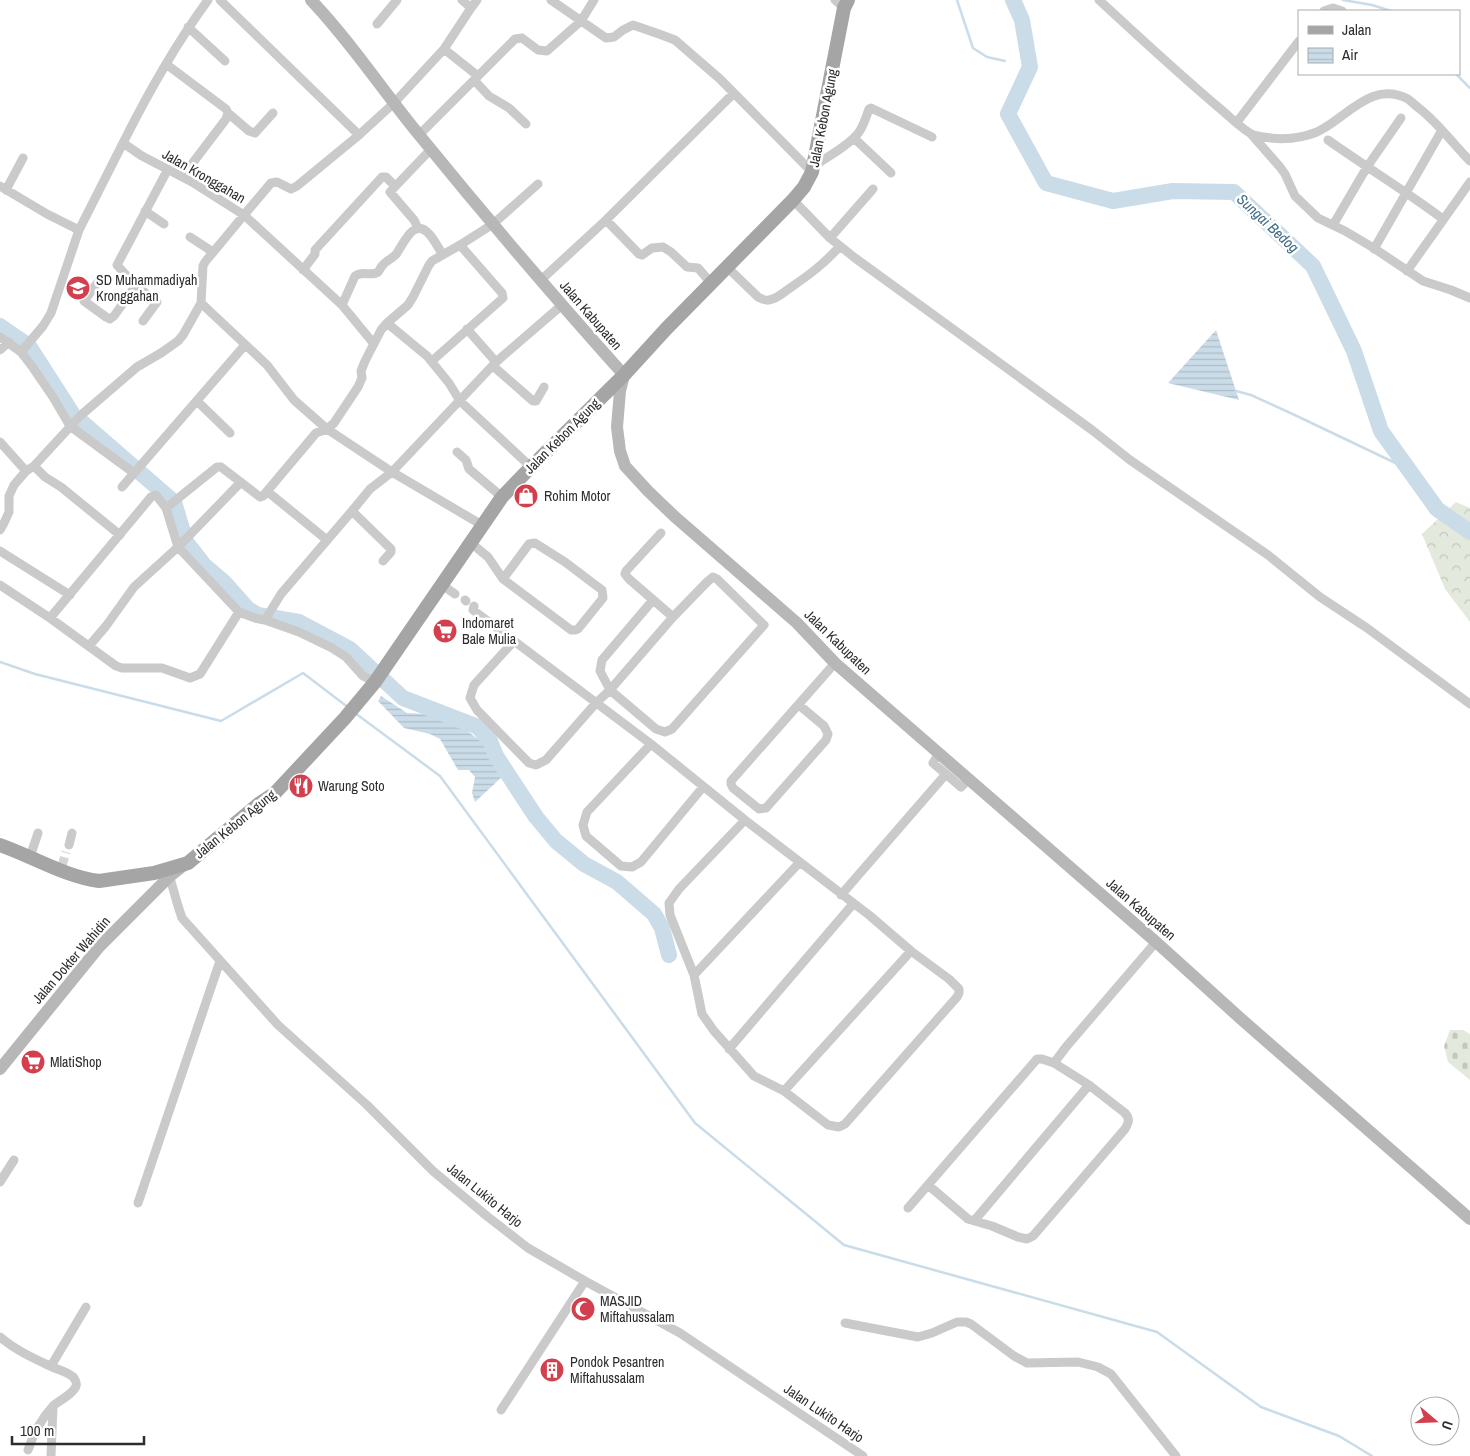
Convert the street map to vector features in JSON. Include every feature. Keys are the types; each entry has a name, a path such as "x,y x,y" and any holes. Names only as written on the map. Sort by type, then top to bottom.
{"main road":[{"name":"Jalan Kabupaten","path":"311,0 334,24 419,135 493,224 624,376 620,391 617,427 620,451 625,466 648,491 674,516 798,623 835,663 1156,942 1470,1219"},
{"name":"Jalan Kebon Agung","path":"0,845 62,867 76,876 100,880 169,873 188,862 275,793 357,705 375,682 502,498 530,467 624,376 668,326 804,187 813,169 842,3"},
{"name":"Jalan Dokter Wahidin","path":"0,1069 99,947 169,873"}],"street":[{"path":"20,352 43,326 51,313 79,230 150,89 188,27 208,0"},
{"path":"220,0 359,135"},
{"path":"376,24 397,0"},
{"path":"462,0 474,4"},
{"path":"551,0 606,38 614,37 633,25 675,40 720,79 813,169 859,133 871,108 932,137"},
{"path":"419,135 515,39 522,38 538,50 544,52 581,21 594,0"},
{"path":"1099,0 1251,134 1285,174 1295,196 1318,218 1333,225 1423,281 1470,298"},
{"name":"Jalan Kronggahan","path":"123,143 244,215 271,183 277,182 291,188 297,186 359,135 394,103 444,49 474,4"},
{"path":"1327,10 1333,8 1339,10"},
{"path":"188,27 225,61"},
{"path":"1236,122 1298,42"},
{"path":"444,49 476,78 489,96 509,108 526,124"},
{"path":"166,64 226,109 228,113 249,131 255,133 273,113"},
{"path":"541,280 606,220 734,93"},
{"path":"1251,134 1274,139 1295,138 1307,135 1318,131 1368,98 1390,93 1408,100 1430,117 1470,161"},
{"path":"182,177 228,113"},
{"path":"1333,225 1367,167 1401,118"},
{"path":"1374,250 1442,130"},
{"path":"854,138 891,173"},
{"path":"1328,140 1444,219"},
{"path":"417,229 414,220 390,192 431,149"},
{"path":"23,158 3,188 46,214 79,230"},
{"path":"143,321 157,302 136,286 117,265 168,170"},
{"path":"303,270 315,254 315,250 382,177 386,177 395,186"},
{"path":"1407,270 1470,182"},
{"path":"168,506 217,467 224,468 260,497 268,492 316,434 334,423 358,387 362,378 361,371 381,330 408,305 429,265 493,224 538,184"},
{"path":"830,238 873,188"},
{"path":"793,200 830,238 877,274 1092,430 1130,460 1268,556 1320,597 1367,628 1470,704"},
{"path":"145,211 164,224"},
{"path":"0,530 9,512 12,490 30,468 70,426 137,366 178,341 201,303 203,266 244,215 342,305 374,344"},
{"path":"606,220 639,254 642,255 652,248 663,247 687,267 698,268 711,283"},
{"path":"342,305 352,279 357,274 377,273 386,261 395,256 411,231 417,229 430,234 443,255"},
{"path":"190,237 213,252"},
{"path":"432,361 501,301 503,296 460,246"},
{"path":"727,267 758,298 769,300 815,271 840,246"},
{"path":"98,282 84,301 110,319 136,286"},
{"path":"201,303 267,365 294,400 327,428 392,472 482,525"},
{"path":"265,620 281,594 370,489 392,472 494,364 562,305"},
{"path":"387,323 432,361 460,401 530,467"},
{"path":"468,329 494,364 533,401 536,401 544,387"},
{"path":"0,337 9,342 32,365 70,426 134,473"},
{"path":"0,350 9,342"},
{"path":"122,487 245,345"},
{"path":"196,401 230,432"},
{"path":"0,442 30,468 61,487 120,535"},
{"path":"456,452 466,460 469,469 502,498"},
{"path":"89,646 144,577 178,547 242,482"},
{"path":"268,492 326,540"},
{"path":"50,618 156,495 168,506 178,547 239,612 299,632 341,653 363,676 375,682"},
{"path":"352,511 391,550 383,561"},
{"path":"661,532 625,574 673,617"},
{"path":"471,543 488,557 503,579 571,630 578,629 603,598 602,590 565,562 535,543 529,544 503,579"},
{"path":"0,551 70,595"},
{"path":"514,642 474,685 470,698 477,710 529,763 536,765 546,760 596,703 610,690 673,617 707,582 713,577 718,579 764,625 672,729 665,732 656,730 610,690 600,671 602,660 653,600"},
{"path":"0,584 116,666 122,668 162,668 187,678 200,674 239,612"},
{"path":"442,585 455,594"},
{"path":"468,602 473,610 651,744 703,787 949,979 959,989 957,997 845,1124 839,1127 828,1125 784,1091 754,1076 714,1031 702,1014 694,975 670,915 669,903 679,889 745,820"},
{"path":"799,704 824,726 828,734 826,740 766,808 759,809 733,788 732,781 799,704 835,663"},
{"path":"651,744 587,812 583,825 586,836 621,866 632,867 641,862 703,787"},
{"path":"939,753 933,763 961,787 969,779"},
{"path":"841,894 946,774"},
{"path":"30,857 38,833"},
{"path":"67,849 72,833"},
{"path":"694,975 800,862"},
{"name":"Jalan Lukito Harjo","path":"169,873 182,918 278,1024 367,1105 434,1171 488,1217 528,1248 680,1333 863,1456"},
{"path":"729,1049 853,904"},
{"path":"1054,1063 1156,942"},
{"path":"784,1091 911,951"},
{"path":"138,1203 220,961"},
{"path":"908,1208 1037,1059 1042,1058 1054,1063 1089,1085 1125,1112 1129,1118 1129,1122 1119,1136 1033,1236 1027,1239 968,1219 928,1185"},
{"path":"974,1221 1089,1085"},
{"path":"0,1182 14,1160"},
{"path":"501,1410 585,1281"},
{"path":"51,1366 86,1307"},
{"path":"845,1322 918,1337 957,1322 966,1322 1027,1363 1078,1362 1098,1367 1111,1374 1176,1456"},
{"path":"0,1337 10,1345 68,1374 77,1382 73,1390 53,1406 40,1425 28,1450"},
{"path":"51,1456 53,1406"}],"green space":[{"path":"1456,502 1470,508 1470,622 1445,589 1422,534"},
{"path":"1450,1030 1463,1030 1470,1034 1470,1080 1448,1062 1444,1046"}],"water":[{"path":"1216,330 1236,391 1239,400 1168,383"},
{"path":"381,696 407,713 426,714 463,728 486,745 504,775 475,802 472,793 475,777 469,770 458,770 440,739 430,734 404,728 378,701"}],"waterway":[{"path":"957,0 973,48 987,57 1005,61"},
{"name":"Sungai Bedog","path":"1013,0 1022,20 1030,67 1008,114 1046,183 1113,201 1173,191 1234,192 1313,266 1354,351 1381,431 1437,509 1470,532"},
{"path":"1343,0 1388,10"},
{"path":"1457,75 1470,88"},
{"path":"0,326 29,346 72,413"},
{"path":"1236,391 1251,395 1408,469"},
{"path":"83,423 174,502 186,542 204,565 224,582 248,609 258,615 299,622 350,649 403,698 478,727 490,741 496,756 536,817 556,841 584,864 617,882 654,914 662,928 669,955"},
{"path":"0,662 35,674 221,721 303,673 349,708"},
{"path":"355,713 440,776 695,1123 844,1245 1157,1332 1261,1407 1339,1436 1372,1456"}],"tunnel":[{"path":"62,866 66,852"}],"place":[{"name":"SD Muhammadiyah Kronggahan","path":"78,288"},
{"name":"Rohim Motor","path":"526,496"},
{"name":"Indomaret Bale Mulia","path":"445,631"},
{"name":"Warung Soto","path":"301,786"},
{"name":"MlatiShop","path":"33,1062"},
{"name":"MASJID Miftahussalam","path":"583,1309"},
{"name":"Pondok Pesantren Miftahussalam","path":"552,1370"}]}
